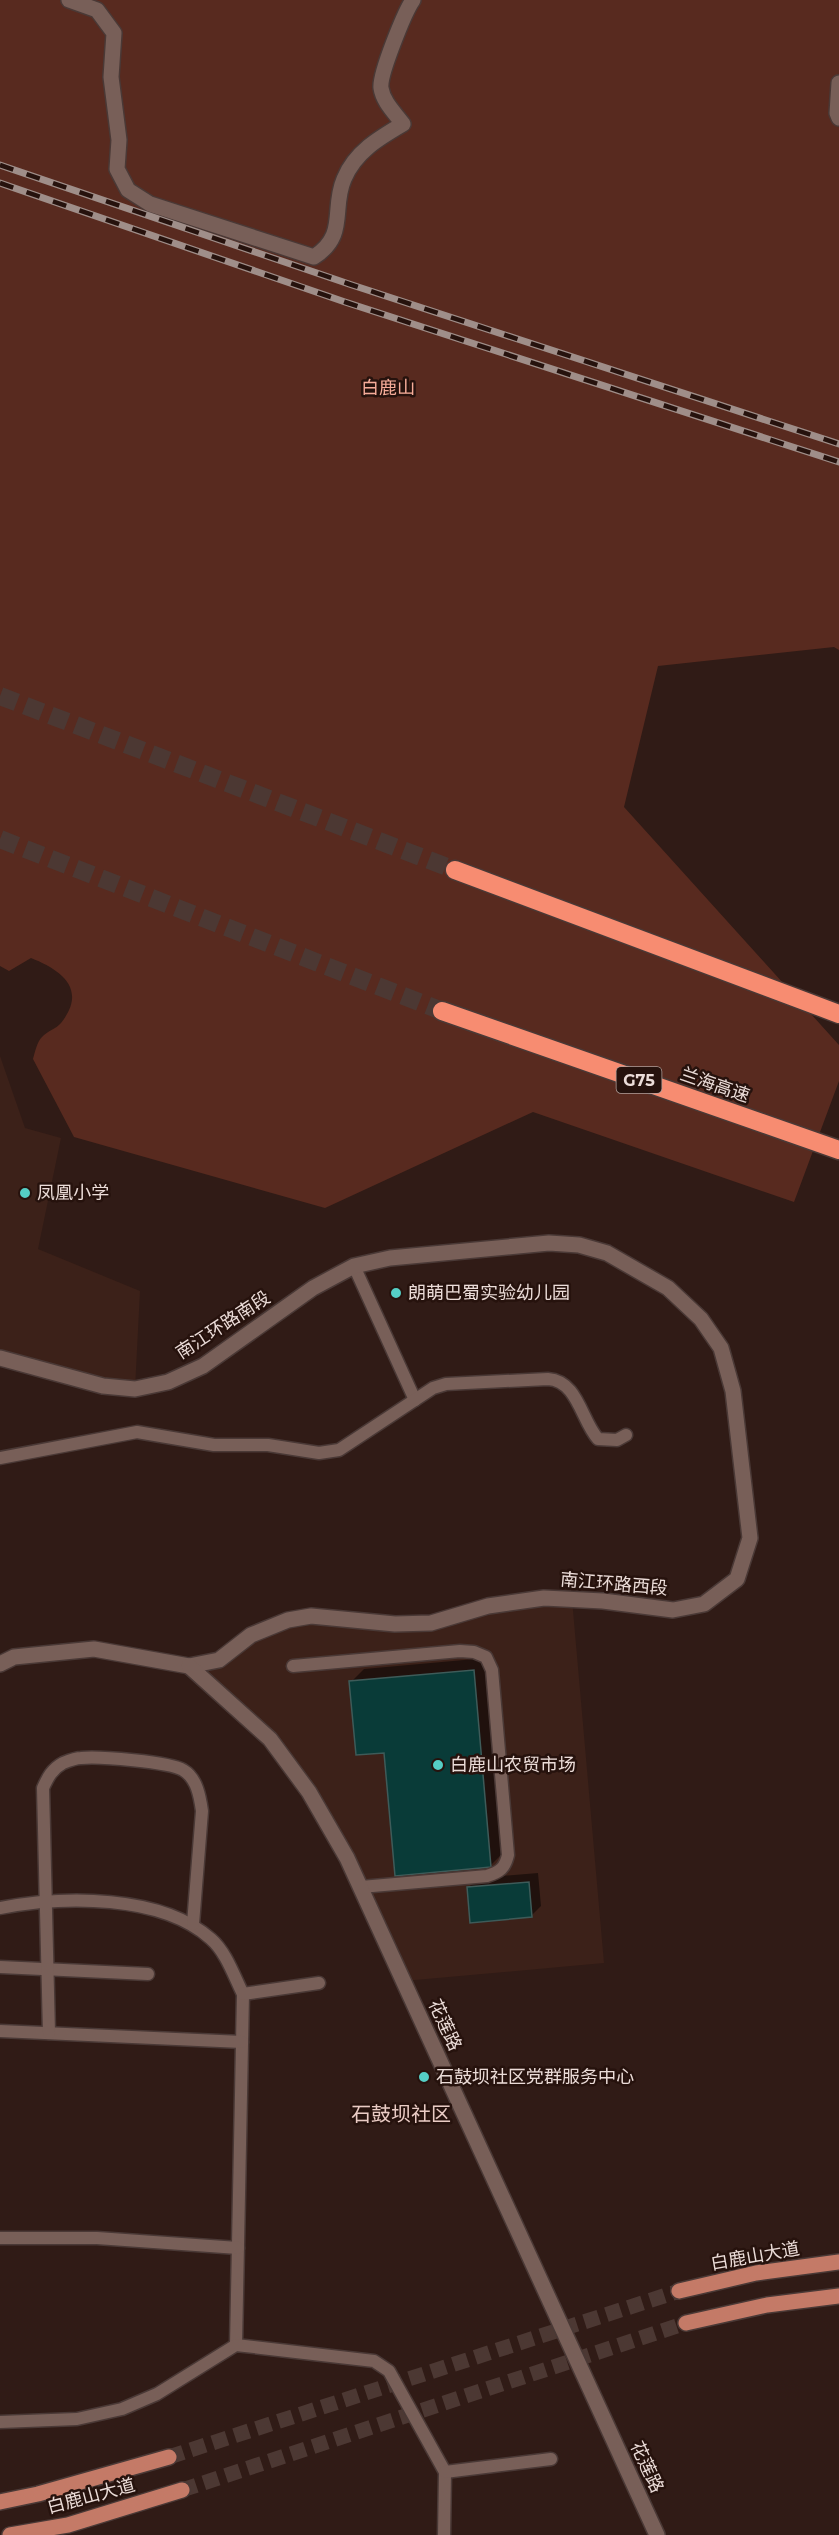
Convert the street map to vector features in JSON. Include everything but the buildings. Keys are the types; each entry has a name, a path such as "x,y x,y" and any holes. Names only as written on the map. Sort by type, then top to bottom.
{"highway":[{"path":"455,870 839,1014"},
{"name":"兰海高速","path":"442,1011 838,1150"}],"main road":[{"name":"白鹿山大道","path":"679,2291 756,2273 839,2262"},
{"path":"686,2323 767,2305 839,2296"},
{"name":"白鹿山大道","path":"0,2502 38,2494 168,2457"},
{"name":"白鹿山大道","path":"10,2535 68,2524 182,2490"}],"street":[{"path":"69,0 97,10 114,33 111,77 119,140 117,169 128,190 150,204 314,257 326,249 338,226 343,181 356,159 374,140 403,124 386,102 381,87 382,73 398,38 404,14 413,0"},
{"path":"839,82 839,118"},
{"name":"南江环路西段","path":"0,1664 14,1657 94,1649 189,1666 219,1660 251,1635 288,1620 311,1616 395,1624 431,1623 488,1606 544,1598 603,1601 673,1610 704,1604 737,1579 750,1538 732,1391 721,1348 701,1320 668,1288 607,1253 579,1245 549,1243 390,1258 354,1266"},
{"name":"南江环路南段","path":"0,1358 103,1386 135,1389 168,1382 203,1366 313,1288 354,1266"},
{"name":"花莲路","path":"189,1666 270,1739 309,1791 361,1887 657,2535"}],"lane":[{"path":"354,1266 415,1400"},
{"path":"0,1458 137,1432 214,1445 268,1445 319,1453 339,1450 355,1442 433,1388 446,1384 558,1380 569,1388 591,1431 598,1439 617,1440 626,1435"},
{"path":"293,1666 474,1652 486,1657 492,1670 508,1855 505,1866 498,1873 487,1876 361,1887"},
{"path":"49,2033 43,1788 49,1774 63,1763 80,1758 168,1765 184,1770 192,1779 199,1794 202,1811 193,1924"},
{"path":"0,1908 46,1903 125,1904 164,1912 193,1924 213,1941 243,1994 236,2345"},
{"path":"0,1967 148,1974"},
{"path":"243,1994 319,1983"},
{"path":"0,2031 242,2042"},
{"path":"0,2238 98,2238 238,2248"},
{"path":"0,2422 77,2419 122,2409 157,2394 236,2345 374,2361 389,2371 445,2472 444,2535"},
{"path":"445,2472 551,2459"}],"shaded area":[{"name":"凤凰小学","path":"0,1056 25,1128 61,1138 38,1249 140,1291 135,1389 0,1358"},
{"name":"白鹿山农贸市场","path":"572,1599 604,1963 404,1981 347,1858 270,1739 189,1666 288,1620 395,1624"}],"green space":[{"name":"白鹿山","path":"0,0 839,0 839,650 834,647 658,666 624,807 839,1045 839,1081 794,1202 533,1112 325,1208 74,1137 33,1059 40,1039 59,1025 69,1011 72,1000 71,991 61,975 31,958 9,971 0,966"}],"tunnel":[{"path":"0,696 455,870"},
{"path":"0,839 442,1011"},
{"path":"169,2457 679,2291"},
{"path":"182,2490 686,2323"}],"railway":[{"path":"0,165 349,284 839,444"},
{"path":"0,183 345,302 839,462"}],"place":[{"name":"凤凰小学","path":"25,1193"},
{"name":"朗萌巴蜀实验幼儿园","path":"396,1293"},
{"name":"白鹿山农贸市场","path":"438,1765"},
{"name":"石鼓坝社区党群服务中心","path":"424,2077"}],"district":[{"name":"石鼓坝社区","path":"401,2114"}]}
